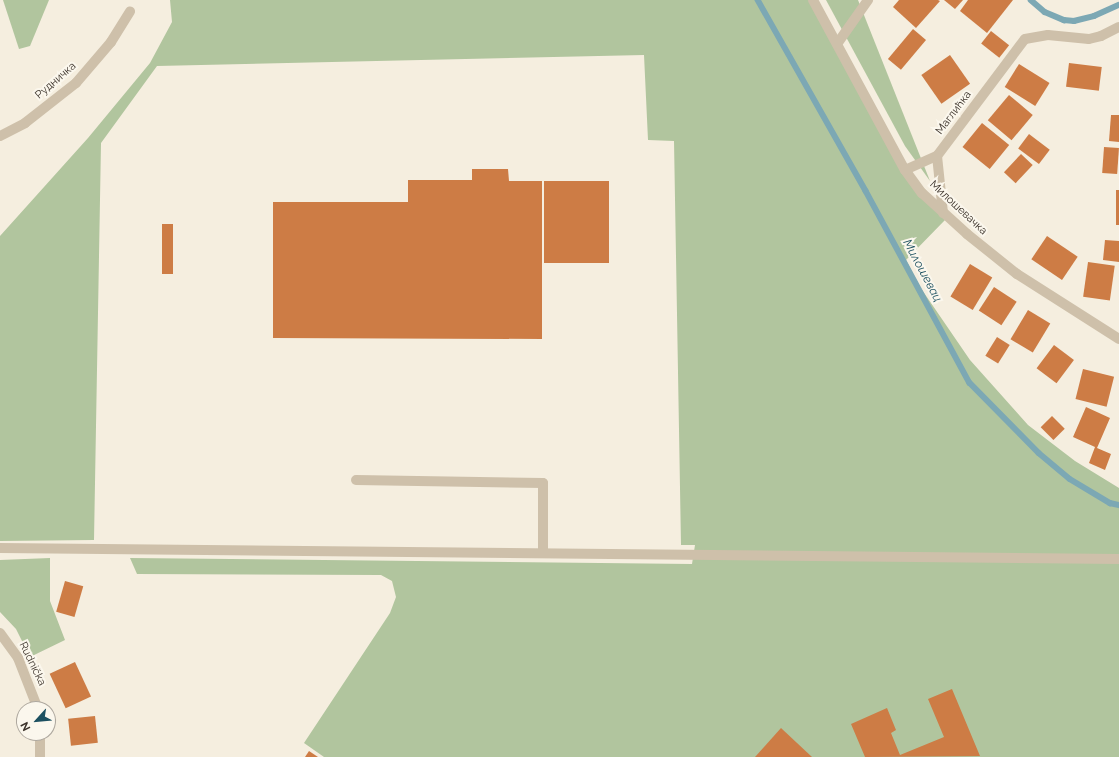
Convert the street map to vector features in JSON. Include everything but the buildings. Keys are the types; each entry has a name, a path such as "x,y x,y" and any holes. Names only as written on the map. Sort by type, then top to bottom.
{"street":[{"name":"Милошевачка","path":"813,0 905,170 943,213 1017,274 1119,339"},
{"path":"837,44 868,0"},
{"name":"Рудничка","path":"0,136 25,123 76,83 111,42 130,11"},
{"name":"Маглићка","path":"937,156 1025,39 1048,35 1089,39 1101,36 1119,28"},
{"path":"905,170 937,156 943,213"},
{"path":"356,480 543,484 543,552"},
{"path":"0,548 543,552 1119,559"},
{"name":"Rudnička","path":"0,633 18,658 35,701"},
{"path":"40,741 40,757"}],"green space":[{"path":"3,0 49,0 30,46 19,49"},
{"path":"170,0 811,0 923,197 945,220 906,260 920,287 970,360 1028,425 1075,461 1119,488 1119,757 324,757 304,743 390,613 396,597 392,581 381,575 137,574 130,558 692,564 695,545 681,545 674,141 648,140 644,55 157,66 101,143 94,540 0,541 0,236 88,138 150,63 172,22"},
{"path":"826,0 858,0 930,181 905,146"},
{"path":"50,558 50,601 65,640 30,657 16,629 0,612 0,560"}],"waterway":[{"name":"Милошевац","path":"758,0 866,191 970,383 1039,453 1070,479 1110,503 1119,505"},
{"path":"1031,0 1045,12 1064,20 1074,21 1094,16 1119,5"}]}
